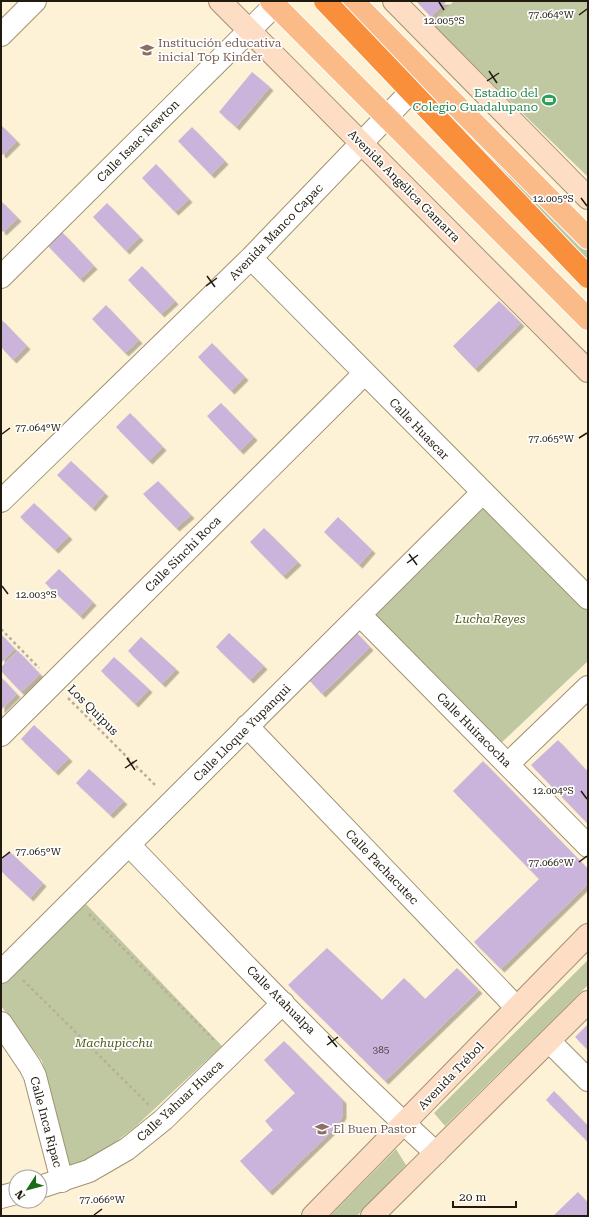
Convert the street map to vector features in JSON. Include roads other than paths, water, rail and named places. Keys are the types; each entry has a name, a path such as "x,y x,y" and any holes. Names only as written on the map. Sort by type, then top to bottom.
{"highway":[{"path":"325,1 588,277"}],"main road":[{"name":"Avenida Angélica Gamarra","path":"220,1 588,371"},
{"path":"353,1 588,238"},
{"path":"394,1 588,198"},
{"path":"273,3 588,319"},
{"name":"Avenida Trébol","path":"313,1216 588,935"},
{"path":"372,1216 588,1002"}],"street":[{"path":"1,35 35,1"},
{"name":"Calle Isaac Newton","path":"1,277 250,32 273,3"},
{"name":"Avenida Manco Capac","path":"1,501 251,258 426,75"},
{"name":"Calle Huascar","path":"251,258 482,493 588,598"},
{"name":"Calle Sinchi Roca","path":"1,735 365,373"},
{"name":"Calle Lloque Yupanqui","path":"10,974 129,845 482,493"},
{"name":"Calle Huiracocha","path":"360,615 588,846"},
{"path":"508,764 588,687"},
{"name":"Calle Pachacutec","path":"248,726 516,1008"},
{"name":"Calle Atahualpa","path":"129,845 283,1003 404,1124 436,1153"},
{"name":"Calle Yahuar Huaca","path":"48,1185 89,1171 133,1144 163,1120 283,1003"},
{"name":"Calle Inca Ripac","path":"1,1023 35,1076 62,1181"},
{"path":"549,1041 588,1080"}],"place":[{"name":"Institución educativa inicial Top Kinder","path":"147,50"},
{"name":"Estadio del Colegio Guadalupano","path":"549,100"},
{"name":"El Buen Pastor","path":"322,1129"}],"park label":[{"name":"Lucha Reyes","path":"490,619"},
{"name":"Machupicchu","path":"114,1043"}]}
